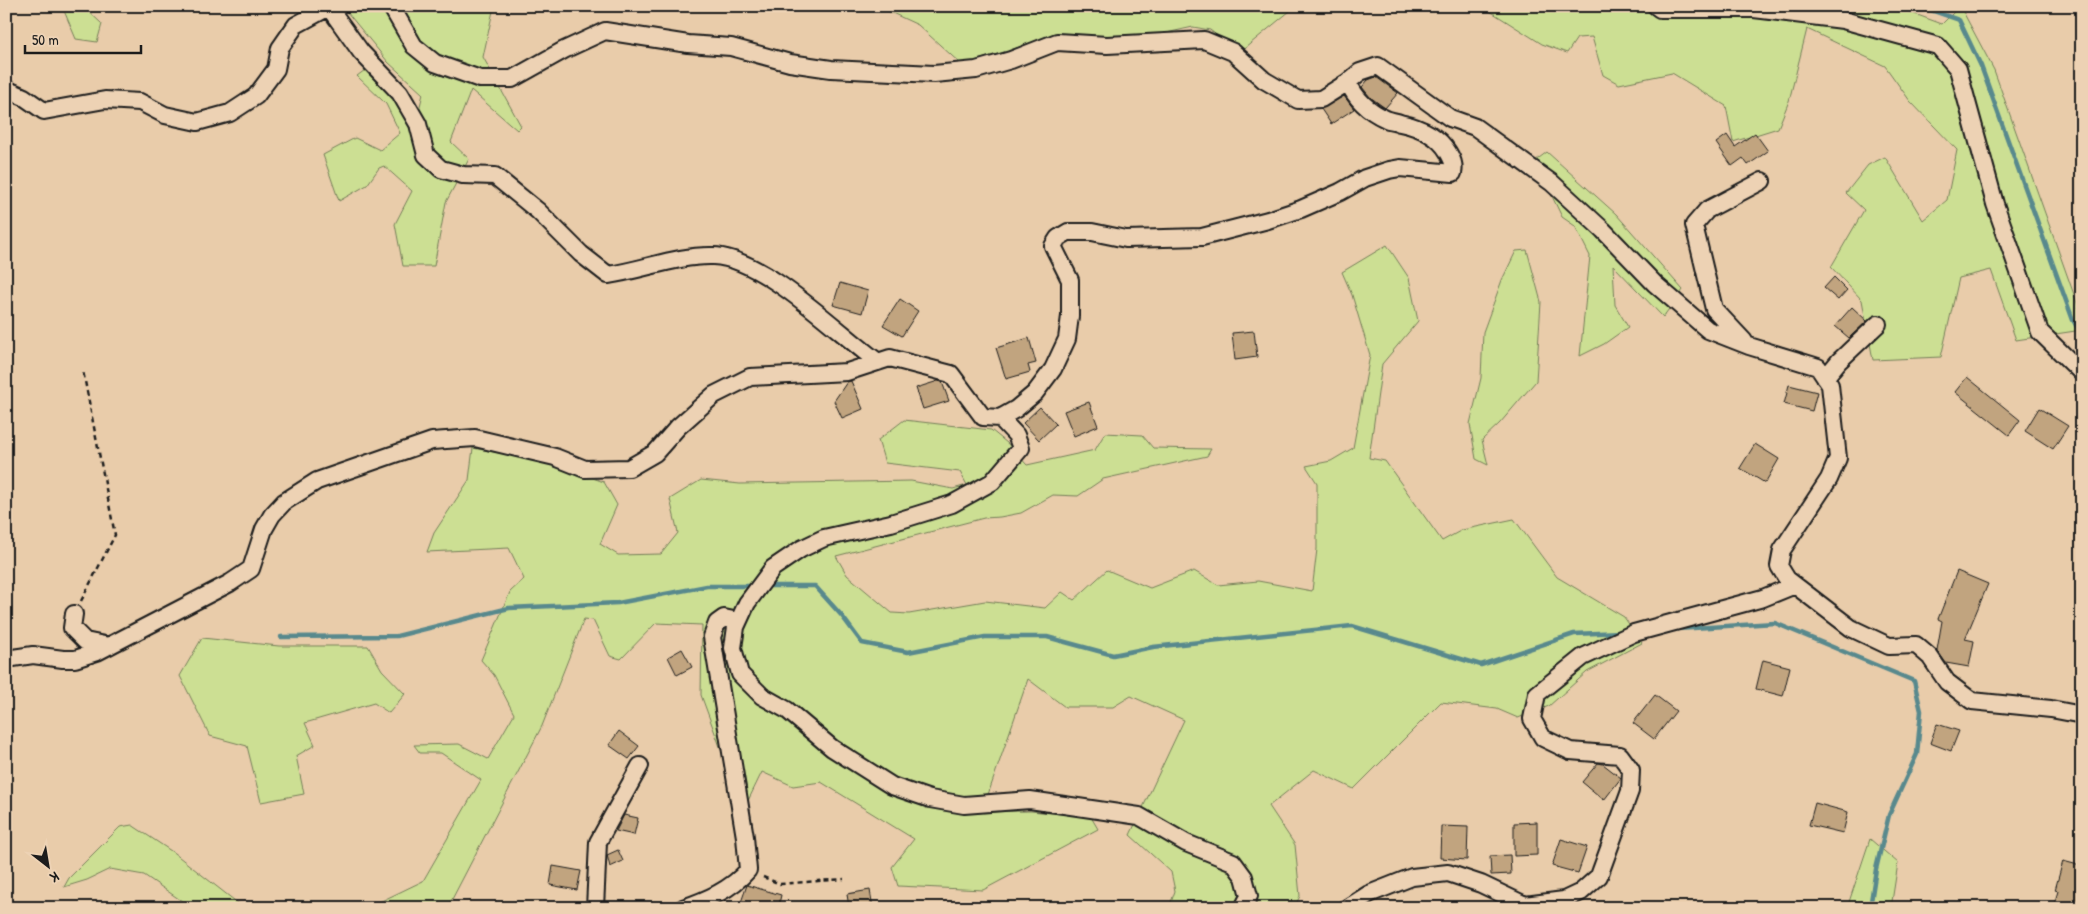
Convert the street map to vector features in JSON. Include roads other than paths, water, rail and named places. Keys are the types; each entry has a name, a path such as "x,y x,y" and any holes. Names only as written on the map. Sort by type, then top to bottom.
{"street":[{"path":"391,6 414,46 435,63 480,79 512,79 564,50 605,31 688,44 731,47 790,63 831,69 934,74 976,70 1012,60 1057,42 1107,45 1204,40 1233,52 1264,80 1298,100 1321,99 1360,72 1378,66 1450,118 1476,127 1552,184 1603,230 1654,284 1708,330 1748,346 1818,367 1830,385 1838,458 1829,479 1782,550 1779,566 1786,579 1851,628 1889,646 1916,645 1930,657 1947,682 1972,702 2051,709 2082,716"},
{"path":"1656,6 1660,9 1754,9 1843,20 1938,46 1958,69 1995,204 2040,332 2082,373"},
{"path":"6,89 24,97 44,111 105,100 140,102 165,115 197,122 230,113 256,96 276,69 280,48 296,25 328,7 361,52 400,93 418,124 426,155 441,169 463,175 495,176 538,211 581,254 608,275 673,260 715,256 747,265 809,304 852,343 878,362"},
{"path":"6,659 33,655 75,659 109,646 230,583 251,569 264,529 272,515 284,502 317,482 432,441 476,438 555,456 586,469 630,468 655,453 678,427 714,394 750,377 847,372 890,358 951,374 983,417 1000,418 1016,409 1035,393 1053,369 1067,339 1070,316 1070,280 1053,246 1058,238 1068,232 1092,232 1126,239 1202,237 1268,220 1301,209 1340,192 1365,178 1389,170 1400,168 1453,173 1452,159 1444,144 1433,135 1403,123 1387,120 1368,109 1354,96 1348,82"},
{"path":"1748,346 1714,309 1694,225 1707,210 1762,181"},
{"path":"1825,378 1839,361 1878,324"},
{"path":"1000,418 1016,435 1021,448 992,482 952,504 891,523 824,538 801,549 773,568 759,584 738,621 733,648 740,674 762,696 788,710 832,748 892,786 930,799 964,805 1030,800 1139,816 1186,843 1233,862 1244,877 1250,896 1243,908"},
{"path":"1347,908 1369,894 1412,877 1448,873 1481,884 1525,905 1564,900 1581,892 1599,876 1630,791 1631,770 1620,755 1570,750 1543,738 1532,719 1537,694 1582,657 1634,633 1762,598 1795,586"},
{"path":"74,614 72,628 85,641 109,646"},
{"path":"683,908 706,900 739,880 748,870 745,837 712,637 717,623 724,618 738,621"},
{"path":"595,908 598,842 640,766"}],"waterway":[{"path":"1919,6 1959,20 1981,66 2073,320 2082,336"},
{"path":"281,637 397,636 509,608 618,603 707,586 754,586"},
{"path":"765,586 815,586 842,616 862,643 908,652 985,637 1047,637 1113,655 1153,647 1352,626 1481,665 1574,634 1622,632"},
{"path":"1677,629 1775,623 1914,681 1921,711 1917,754 1889,815 1876,869 1870,908"}]}
